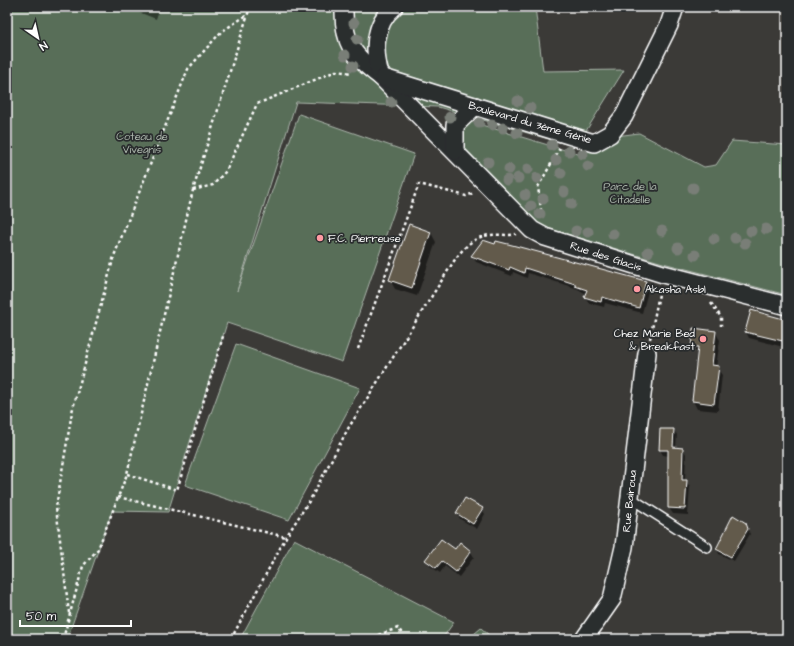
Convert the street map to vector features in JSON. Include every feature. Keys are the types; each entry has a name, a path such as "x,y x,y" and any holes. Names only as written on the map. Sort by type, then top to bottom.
{"street":[{"path":"344,7 344,26 348,41 363,63 382,78"},
{"path":"382,78 377,64 375,51 379,27 394,7"},
{"name":"Boulevard du 3ème Génie","path":"382,78 594,143 610,134 624,116 669,25 675,7"},
{"name":"Rue des Glacis","path":"382,78 532,230 553,239 663,274 787,306"},
{"path":"455,151 455,125 475,106"},
{"name":"Rue Bairoua","path":"584,639 612,599 624,547 647,353"}],"lane":[{"path":"629,497 707,547"}],"path":[{"path":"63,639 83,566 98,548 127,474 193,190 250,7"},
{"path":"69,616 56,507 72,412 114,256 188,69 221,32 247,15"},
{"path":"193,190 213,185 226,171 257,104 336,71 382,78"},
{"path":"553,239 540,213 538,187 568,135"},
{"path":"358,349 419,184 466,196 491,188"},
{"path":"231,639 286,537 292,530 349,428 412,324 462,251 469,243 490,234 514,235 532,230"},
{"path":"647,353 663,274"},
{"path":"711,299 711,302 721,317 721,326"},
{"path":"127,474 177,490 224,333"},
{"path":"118,497 286,537"},
{"path":"367,639 398,628 401,632 398,639"}],"green space":[{"name":"Coteau de Vivegnis","path":"7,7 535,7 543,71 624,70 576,147 438,107 296,102 237,291 299,114 414,154 342,362 227,323 168,512 112,511 67,639 7,639"},
{"name":"Parc de la Citadelle","path":"465,120 578,154 586,140 639,133 704,167 716,165 732,141 787,145 787,295 663,263 540,226 461,153"},
{"path":"236,344 360,388 289,520 185,485"},
{"path":"294,539 454,622 442,639 240,639"},
{"path":"481,628 490,636 490,639 471,639 474,634"}],"building":[{"path":"409,224 431,232 412,288 389,280"},
{"path":"483,240 495,244 496,241 512,245 646,281 639,308 602,297 601,302 584,297 587,290 575,286 575,284 525,268 524,273 510,267 509,270 471,256"},
{"path":"751,310 787,320 787,342 745,332"},
{"path":"693,328 716,331 712,365 719,366 714,404 692,401 698,347 691,347"},
{"path":"660,429 674,429 673,447 683,448 682,480 687,480 685,509 668,508 668,450 659,450"},
{"path":"465,498 483,508 473,524 456,513"},
{"path":"733,515 746,523 748,529 731,557 716,549"},
{"path":"441,539 455,549 460,542 471,551 456,572 442,561 436,568 425,560"}],"place":[{"name":"F.C. Pierreuse","path":"320,238"},
{"name":"Akasha Asbl","path":"637,289"},
{"name":"Chez Marie Bed & Breakfast","path":"703,339"}]}
